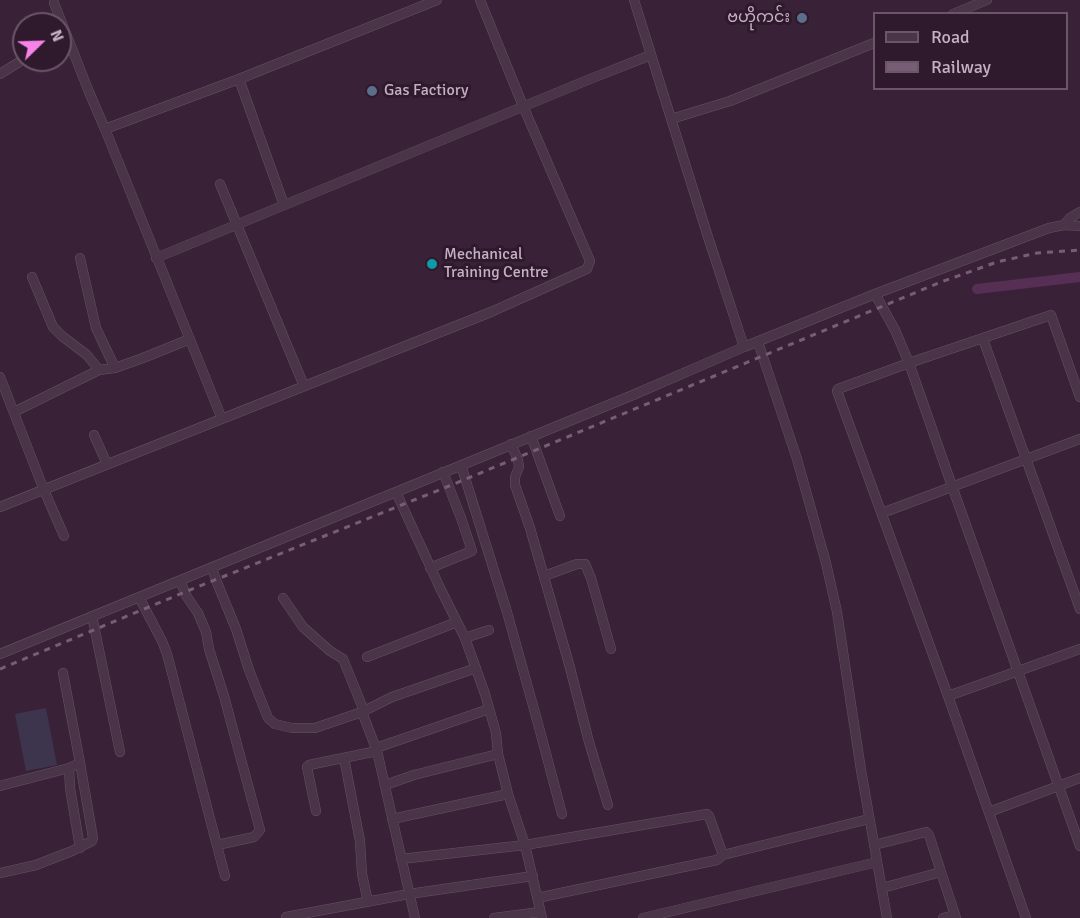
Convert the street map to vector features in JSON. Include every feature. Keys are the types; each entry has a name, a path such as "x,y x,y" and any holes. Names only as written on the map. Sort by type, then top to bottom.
{"street":[{"path":"105,129 239,79 436,0"},
{"path":"0,507 491,312 587,269 590,261 480,0"},
{"path":"634,0 744,347"},
{"path":"957,12 987,0"},
{"path":"54,3 56,12"},
{"path":"670,119 730,101 873,43"},
{"path":"156,258 651,55"},
{"path":"72,56 105,129 222,419"},
{"path":"239,79 284,204"},
{"path":"220,184 304,386"},
{"path":"1064,225 1080,212"},
{"path":"0,654 875,294 1049,228 1064,225 1080,226"},
{"path":"80,258 96,328 115,368"},
{"path":"32,277 53,327 87,355 99,370"},
{"path":"875,294 895,330 909,363 1080,846"},
{"path":"1026,918 837,391 909,363 1051,315 1080,397"},
{"path":"14,412 99,370 115,368 190,339"},
{"path":"983,339 1080,609"},
{"path":"758,342 797,459 837,612 887,918"},
{"path":"0,377 64,536"},
{"path":"94,435 107,464"},
{"path":"531,436 560,516"},
{"path":"882,513 1080,439"},
{"path":"511,444 519,467 515,485 544,576 608,805"},
{"path":"461,465 507,612 562,814"},
{"path":"443,472 472,551"},
{"path":"396,492 465,638 476,668 496,733 498,754 508,794 533,876 541,915 494,918"},
{"path":"430,568 486,546"},
{"path":"544,576 578,564 585,564 611,649"},
{"path":"212,568 236,629 252,679 268,718 275,723 292,728 315,728 363,712 392,697 476,668"},
{"path":"180,581 206,632 260,830 254,837 217,844"},
{"path":"139,597 167,654 225,876"},
{"path":"283,598 303,627 330,651 344,659 376,749 415,918"},
{"path":"92,616 120,752"},
{"path":"367,657 457,622"},
{"path":"465,638 489,630"},
{"path":"948,696 1080,649"},
{"path":"0,873 36,864 80,848 93,840 63,673"},
{"path":"316,812 307,767 312,764 376,749 489,709"},
{"path":"385,785 414,775 498,754"},
{"path":"344,758 360,841 362,873 368,902"},
{"path":"0,786 80,763"},
{"path":"69,768 71,798 80,848"},
{"path":"989,812 1080,778"},
{"path":"392,819 508,794"},
{"path":"401,859 525,845 707,814 723,855"},
{"path":"537,898 717,860 723,855 869,819"},
{"path":"874,844 926,832 929,835 956,917 943,918"},
{"path":"643,918 877,862"},
{"path":"882,888 941,872"},
{"path":"286,917 409,894 533,876"}],"shaded area":[{"path":"46,708 57,765 26,771 15,714"}],"waterway":[{"path":"977,289 1080,277"}],"railway":[{"path":"0,669 941,282 997,262 1037,253 1080,250"}],"place":[{"name":"ဗဟိုကင်း","path":"802,18"},
{"name":"Gas Factiory","path":"372,91"},
{"name":"Mechanical Training Centre","path":"432,264"}]}
